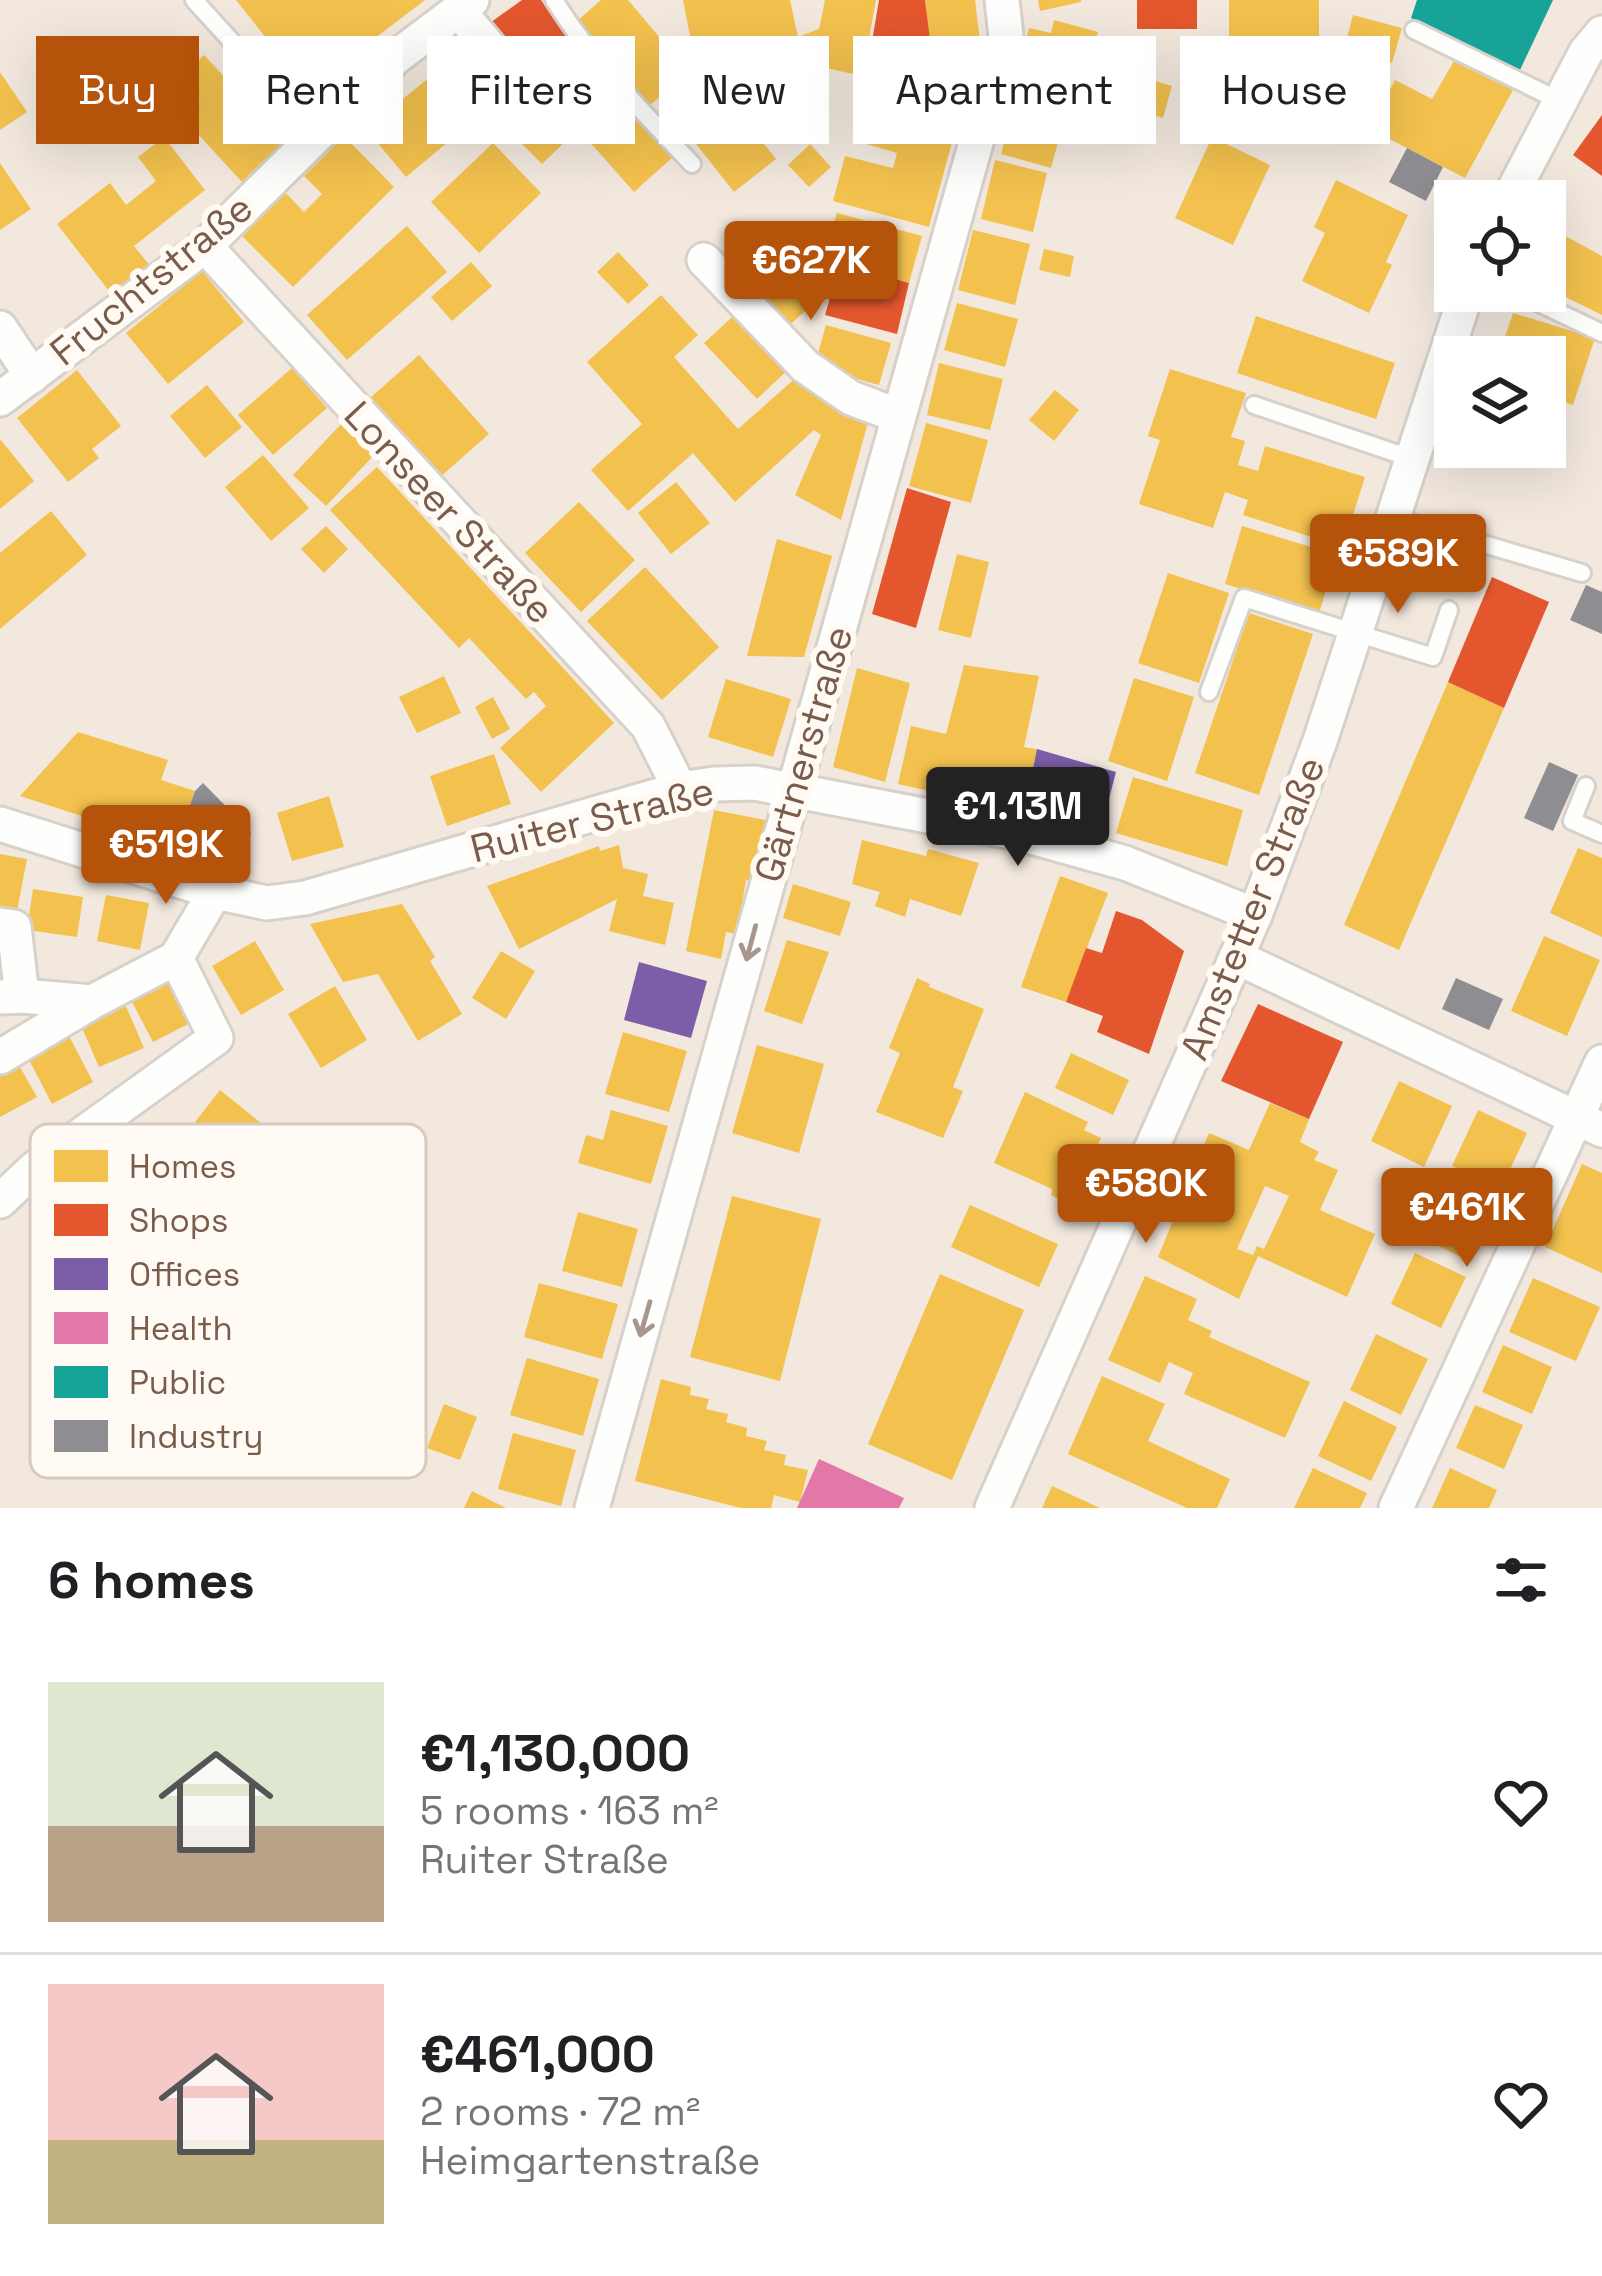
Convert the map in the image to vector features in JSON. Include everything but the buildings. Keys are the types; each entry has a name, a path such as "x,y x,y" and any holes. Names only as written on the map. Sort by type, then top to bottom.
{"street":[{"name":"Gärtnerstraße","path":"592,1508 1006,36 1002,0"},
{"name":"Fruchtstraße","path":"403,52 465,5 487,36"},
{"path":"1519,180 1586,52 1602,33"},
{"name":"Fruchtstraße","path":"0,399 205,246 306,144"},
{"name":"Lonseer Straße","path":"205,246 647,726 680,789"},
{"path":"704,260 805,366 851,398 899,416"},
{"name":"Amstetter Straße","path":"992,1508 1255,914 1319,742 1460,312"},
{"path":"0,328 32,376"},
{"name":"Ruiter Straße","path":"0,824 215,892 266,903 305,898 680,789 755,783 1017,833 1125,863 1255,914"},
{"path":"0,1057 176,958 215,892"},
{"path":"0,925 14,927 11,997 92,1002"},
{"path":"1236,957 1589,1123"},
{"path":"97,1124 216,1038 176,958"},
{"path":"1396,1508 1589,1123 1602,1062"},
{"path":"0,1202 30,1173"}],"lane":[{"path":"194,0 227,36"},
{"path":"554,0 615,82 692,164"},
{"path":"1414,30 1560,101"},
{"path":"1558,312 1602,333"},
{"path":"1254,405 1413,459"},
{"path":"1395,518 1582,573"},
{"path":"1209,692 1244,598 1433,657 1449,610"},
{"path":"1586,786 1572,820 1602,834"}],"shaded area":[{"path":"0,0 1602,0 1602,1508 0,1508"}]}
